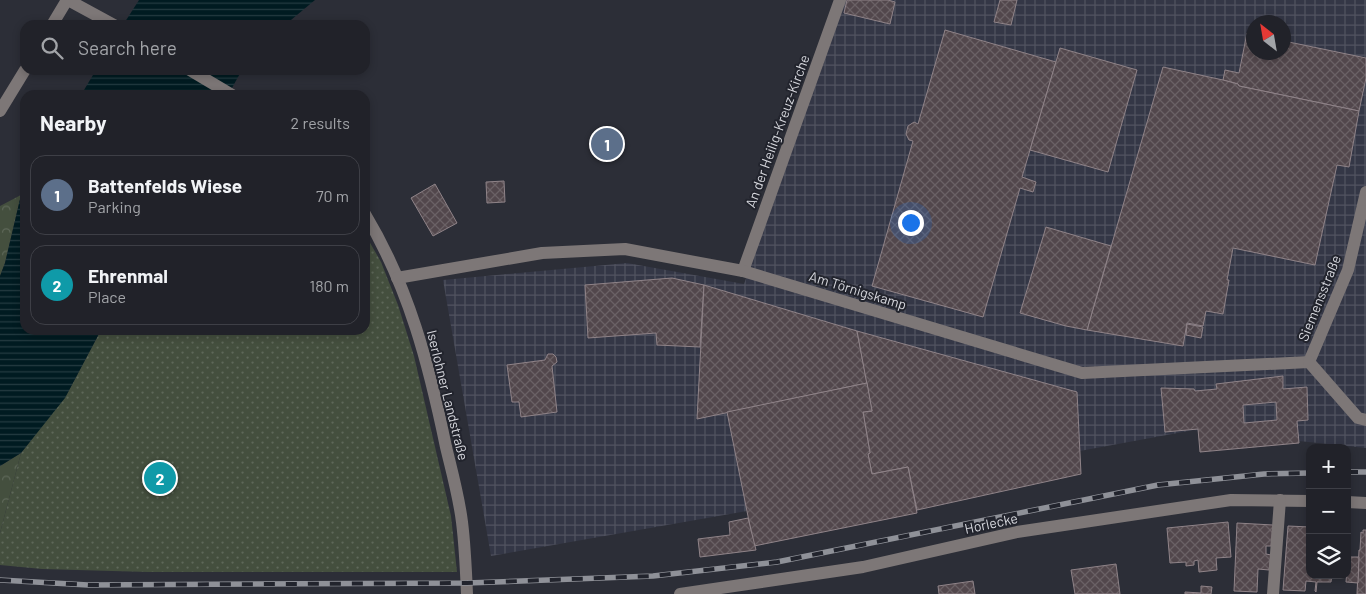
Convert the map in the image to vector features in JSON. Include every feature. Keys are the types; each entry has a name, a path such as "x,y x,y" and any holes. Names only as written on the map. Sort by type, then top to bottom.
{"street":[{"path":"55,20 68,0 105,20"},
{"name":"An der Heilig-Kreuz-Kirche","path":"743,271 840,0"},
{"path":"0,111 22,75"},
{"path":"198,75 224,90"},
{"name":"Siemensstraße","path":"1366,192 1348,270 1309,362 1358,418 1366,420"},
{"name":"Iserlohner Landstraße","path":"370,222 382,242 408,304 425,354 462,520 468,594"},
{"name":"Am Törnigskamp","path":"397,278 542,253 626,249 743,271 1082,373 1309,362"},
{"name":"Horlecke","path":"680,594 863,567 1017,532 1231,500 1306,501"},
{"path":"1273,594 1280,500"},
{"path":"1351,502 1366,503"}],"shaded area":[{"path":"139,0 315,0 291,20 126,20"},
{"path":"844,0 1366,0 1366,448 1351,446 1351,444 1328,444 1194,430 491,556 443,280 627,263 744,284"},
{"path":"93,75 239,75 231,90 84,90"},
{"path":"20,199 20,335 98,335 65,398 21,453 0,466 0,276 5,263"}],"green space":[{"path":"20,196 5,263 0,276 0,206"},
{"path":"370,243 381,262 398,305 414,356 451,516 457,572 148,572 42,569 0,565 0,533 21,453 68,392 98,335 370,335"},
{"path":"21,453 0,533 0,466"}],"building":[{"path":"847,0 888,0 895,2 890,24 844,13"},
{"path":"1000,0 1017,0 1011,25 994,22"},
{"path":"945,30 1056,62 1022,177 1036,182 1033,192 1020,188 983,317 872,286 913,141 909,140 906,134 908,126 914,122 918,124"},
{"path":"1246,38 1246,60 1291,60 1291,42 1366,58 1366,78 1359,111 1239,86 1238,84 1223,80 1225,70 1239,73"},
{"path":"1060,48 1137,70 1108,172 1030,150"},
{"path":"1163,67 1223,80 1238,84 1239,86 1359,111 1349,167 1337,165 1315,265 1233,248 1223,314 1206,311 1203,326 1187,323 1183,346 1087,330"},
{"path":"504,181 505,202 487,203 486,182"},
{"path":"435,184 457,223 433,236 411,198"},
{"path":"1046,227 1111,246 1087,330 1020,313"},
{"path":"672,278 704,285 700,347 657,345 656,333 588,338 585,285"},
{"path":"704,285 857,331 867,383 697,419"},
{"path":"1187,324 1203,327 1201,338 1186,335"},
{"path":"857,331 1077,392 1081,474 917,510 908,467 872,474 863,412 872,411"},
{"path":"548,354 553,354 557,362 552,366 557,412 521,417 519,402 512,402 507,365 545,360"},
{"path":"1283,376 1283,389 1307,387 1308,420 1297,421 1299,443 1200,452 1198,429 1165,432 1161,388 1194,389 1195,391 1217,389 1216,384","holes":["1276,402 1277,420 1244,423 1243,405"]},
{"path":"867,383 872,411 863,412 872,474 908,467 917,513 754,546 727,412"},
{"path":"748,518 756,550 700,557 698,539 730,535 729,522"},
{"path":"1228,522 1231,557 1216,558 1217,570 1199,572 1198,560 1194,561 1194,565 1186,566 1186,562 1170,563 1167,528"},
{"path":"1237,523 1273,525 1271,546 1266,546 1266,554 1271,555 1269,570 1258,569 1257,592 1234,591"},
{"path":"1288,526 1306,527 1306,579 1331,579 1331,582 1317,582 1316,592 1316,582 1306,581 1305,591 1283,590"},
{"path":"1363,530 1366,530 1366,594 1357,594 1359,550 1361,532 1363,533"},
{"path":"1351,557 1359,557 1358,583 1346,582 1346,579 1351,579"},
{"path":"1116,564 1120,594 1075,594 1071,570"},
{"path":"973,581 975,594 939,594 938,586"},
{"path":"1201,586 1212,587 1211,594 1185,594 1185,592 1201,593"}],"railway":[{"path":"1351,472 1366,472"},
{"path":"0,580 88,585 467,583 653,576 777,562 1158,485 1264,474 1306,473"}],"place":[{"name":"Battenfelds Wiese","path":"607,144"},
{"name":"Ehrenmal","path":"160,478"}]}
